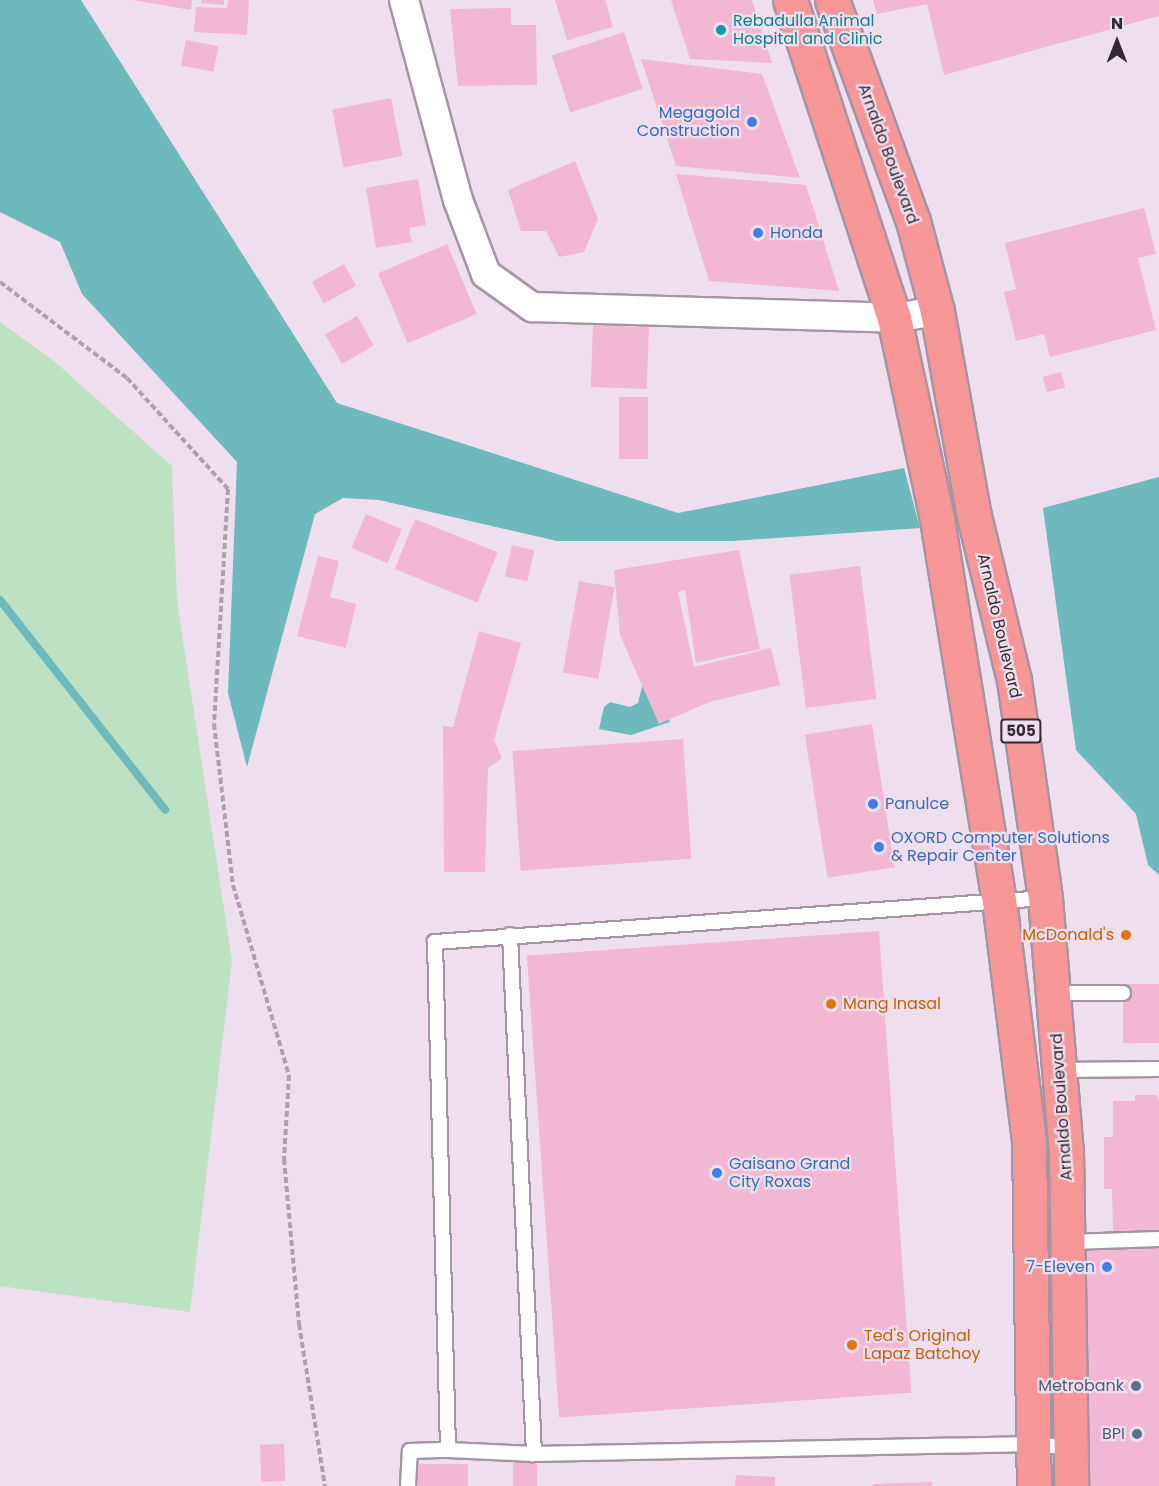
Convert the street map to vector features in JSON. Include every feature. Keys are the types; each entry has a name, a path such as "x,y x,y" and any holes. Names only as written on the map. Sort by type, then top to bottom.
{"highway":[{"path":"790,0 894,318 938,519 999,900 1029,1142 1034,1486"},
{"name":"Arnaldo Boulevard","path":"832,0 913,220 938,311 974,516 1014,680 1045,898 1059,1070 1070,1242 1071,1486"}],"street":[{"path":"404,0 458,200 486,274 532,307 894,318 938,311"}],"lane":[{"path":"448,1450 435,942 1045,898"},
{"path":"510,935 534,1454"},
{"path":"1053,993 1123,993"},
{"path":"1059,1070 1159,1069"},
{"path":"1070,1242 1159,1239"},
{"path":"408,1486 410,1451 448,1450 534,1454 1034,1444 1071,1448"}],"path":[{"path":"0,282 126,378 228,489 214,724 233,885 289,1075 284,1159 299,1324 325,1486"}],"green space":[{"path":"0,322 55,362 172,466 177,601 232,961 190,1312 0,1286"}],"water":[{"path":"0,0 81,0 337,403 678,513 904,468 920,528 733,541 557,541 379,500 343,498 315,514 247,767 228,693 237,462 82,294 60,242 0,212"},
{"path":"1159,477 1159,875 1148,865 1136,814 1076,750 1043,508"},
{"path":"652,685 670,722 631,735 599,729 604,707 610,702 630,707 638,703 642,687"}],"building":[{"path":"132,0 192,0 191,10"},
{"path":"201,0 224,0 224,5 201,3"},
{"path":"228,0 249,0 247,35 194,32 196,7 227,8"},
{"path":"555,0 605,0 613,27 567,40"},
{"name":"Rebadulla Animal Hospital and Clinic","path":"671,0 752,0 772,63 690,59"},
{"path":"873,0 1159,0 1159,16 944,75 927,4 877,14"},
{"path":"511,8 511,25 536,25 537,85 458,86 450,9"},
{"path":"624,32 643,89 570,113 552,55"},
{"path":"186,40 218,46 213,72 181,66"},
{"path":"641,59 762,74 800,178 676,166"},
{"path":"391,98 402,156 343,167 332,109"},
{"path":"575,161 598,219 584,252 559,257 546,231 521,231 508,190"},
{"name":"Honda","path":"676,174 806,185 839,291 709,281"},
{"path":"418,179 426,225 409,228 412,242 376,248 366,188"},
{"path":"1144,208 1156,254 1138,258 1156,330 1050,357 1044,334 1016,341 1004,292 1016,289 1005,243"},
{"path":"447,244 477,314 408,343 378,273"},
{"path":"344,264 356,286 324,304 312,282"},
{"path":"357,316 374,345 342,364 325,334"},
{"path":"593,325 649,327 647,389 591,387"},
{"path":"1061,372 1065,387 1047,392 1043,377"},
{"path":"619,397 648,397 648,459 619,459"},
{"path":"366,514 402,529 387,563 352,548"},
{"path":"415,519 498,552 477,602 395,569"},
{"path":"512,545 534,550 527,581 505,576"},
{"path":"739,550 760,649 696,663 685,590 678,592 694,667 771,648 780,685 709,702 659,724 620,635 614,570"},
{"path":"318,556 339,561 330,597 356,604 346,648 297,636"},
{"path":"860,566 876,699 806,708 790,575"},
{"path":"579,581 614,587 598,679 563,673"},
{"path":"479,631 521,643 494,740 502,758 488,768 485,872 444,872 443,726 453,727"},
{"path":"872,724 895,867 828,878 805,735"},
{"path":"683,739 691,859 521,871 512,751"},
{"name":"Gaisano Grand City Roxas","path":"879,931 911,1393 559,1417 527,956"},
{"path":"1123,984 1159,984 1159,1043 1123,1043"},
{"path":"1135,1095 1157,1095 1159,1102 1159,1231 1113,1231 1112,1189 1104,1189 1104,1137 1113,1137 1113,1101 1135,1101"},
{"path":"1085,1248 1159,1248 1159,1486 1085,1486"},
{"path":"284,1444 285,1481 261,1482 260,1445"},
{"path":"513,1458 537,1458 537,1486 513,1486"},
{"path":"418,1464 468,1464 468,1486 418,1486"},
{"path":"736,1475 775,1477 775,1486 735,1486"},
{"path":"932,1482 932,1486 873,1486 873,1484"}],"waterway":[{"path":"0,600 165,810"}],"place":[{"name":"Rebadulla Animal Hospital and Clinic","path":"721,30"},
{"name":"Megagold Construction","path":"752,122"},
{"name":"Honda","path":"758,233"},
{"name":"Panulce","path":"873,804"},
{"name":"OXORD Computer Solutions & Repair Center","path":"879,847"},
{"name":"McDonald's","path":"1126,935"},
{"name":"Mang Inasal","path":"831,1004"},
{"name":"Gaisano Grand City Roxas","path":"717,1173"},
{"name":"7-Eleven","path":"1107,1267"},
{"name":"Ted's Original Lapaz Batchoy","path":"852,1345"},
{"name":"Metrobank","path":"1136,1386"},
{"name":"BPI","path":"1137,1434"}]}
